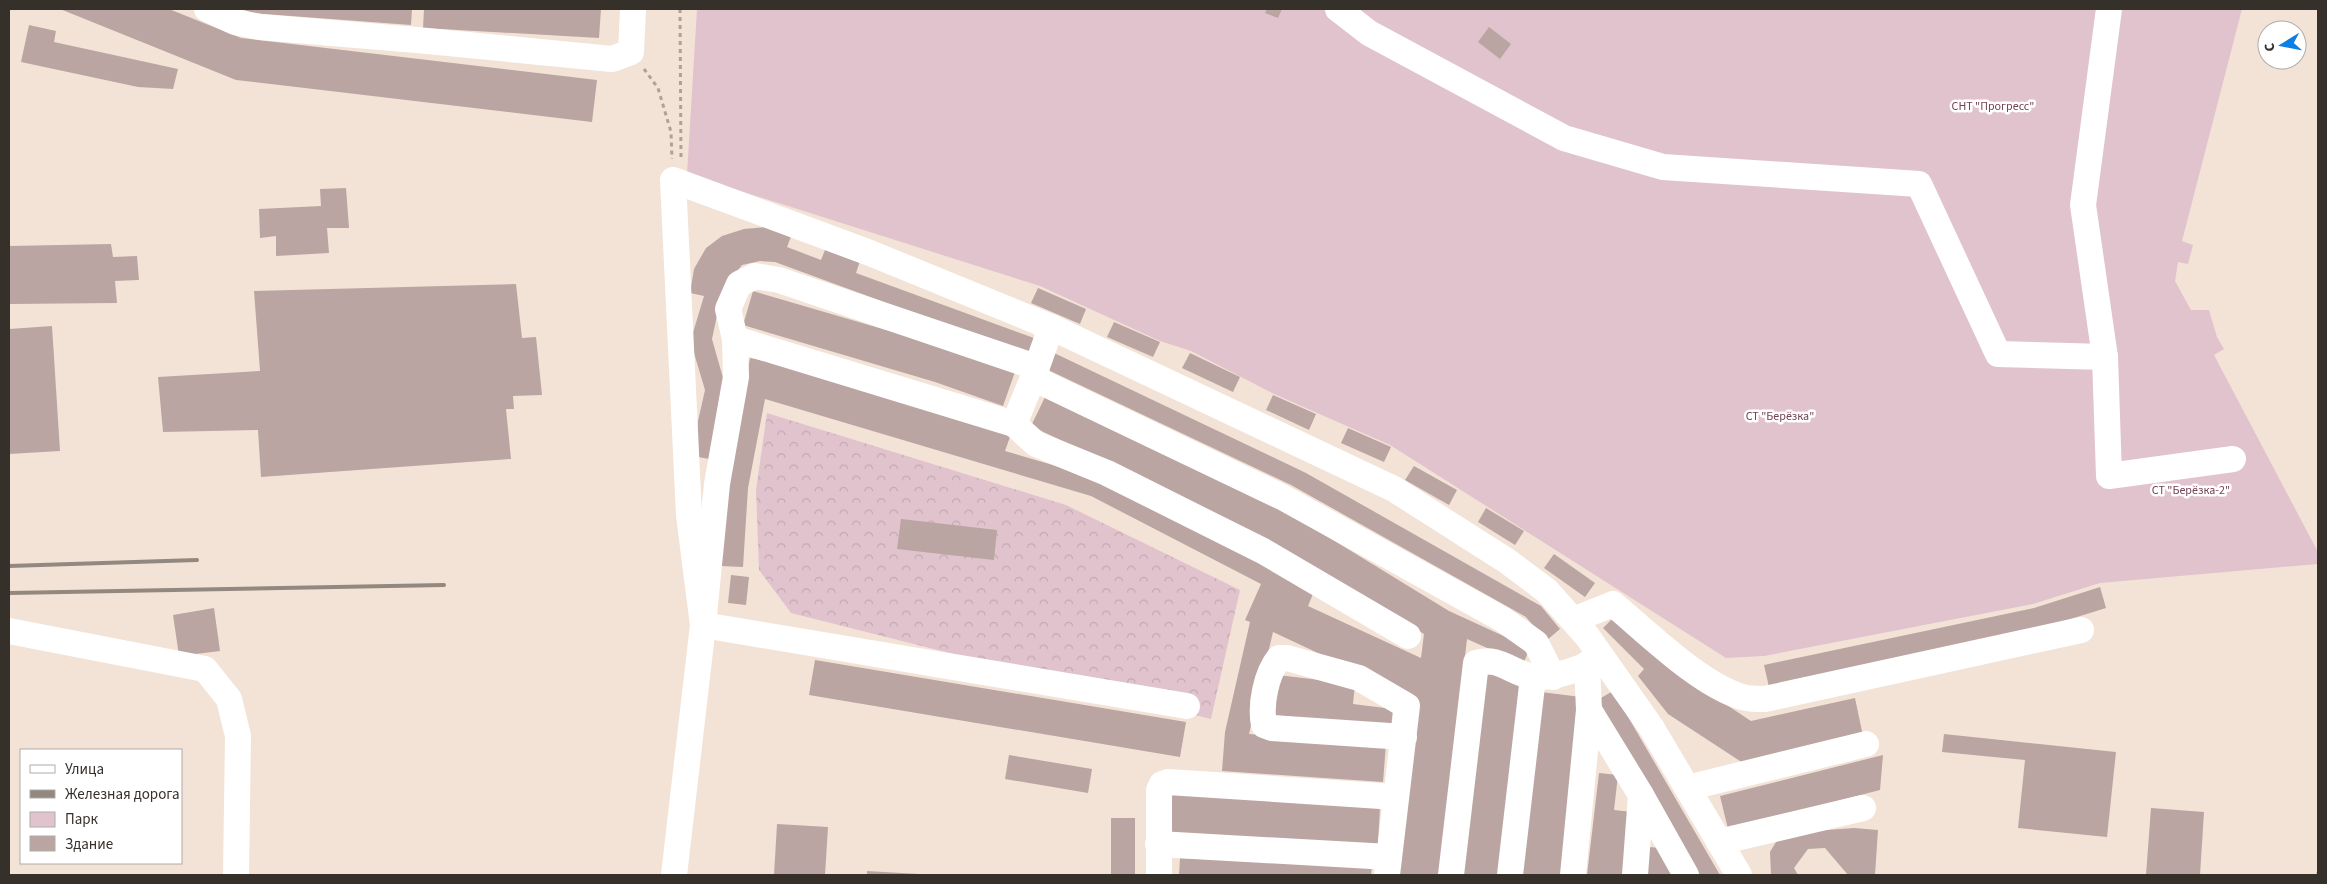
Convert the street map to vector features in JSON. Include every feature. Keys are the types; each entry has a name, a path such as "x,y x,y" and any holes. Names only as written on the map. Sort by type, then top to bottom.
{"lane":[{"path":"207,9 235,22 260,28 426,40 612,59 631,52 633,9"},
{"path":"1338,9 1369,33 1564,138 1663,167 1919,184 1998,354 2105,357"},
{"path":"2109,9 2083,205 2105,357 2109,476 2233,459"},
{"path":"703,625 689,515 677,181 870,253 1051,327 1394,489 1507,561 1547,591 1573,620 1595,662 1651,727 1739,875"},
{"path":"674,875 717,484 736,377 735,339 728,309 739,284 755,276 779,280 1035,372 1282,497 1502,620 1536,643 1543,677 1510,875"},
{"path":"1014,424 1051,327"},
{"path":"735,339 1014,424 1036,444 1106,473 1263,551 1408,636"},
{"path":"1573,620 1613,604 1692,669 1718,686 1743,698 1765,699 2081,630"},
{"path":"703,625 1187,706"},
{"path":"9,631 205,669 229,699 238,736 236,875"},
{"path":"1158,844 1388,866 1404,737 1407,706 1359,678 1287,658 1279,658 1271,668 1262,714 1264,725 1272,728 1404,737"},
{"path":"1451,875 1476,662 1483,660 1494,661 1543,677 1595,662"},
{"path":"1573,875 1595,662"},
{"path":"1589,710 1641,795 1686,875"},
{"path":"1687,788 1866,744"},
{"path":"1159,875 1159,790 1162,784 1168,782 1396,797"},
{"path":"1635,875 1641,795"},
{"path":"1719,842 1863,808"}],"path":[{"path":"677,181 680,9"},
{"path":"631,52 658,88 671,132 677,181"}],"green space":[{"name":"СТ \"Берёзка\"","path":"697,9 2242,9 2182,241 2193,245 2188,264 2178,262 2175,281 2191,310 2209,310 2217,337 2224,349 2214,355 2318,552 2318,564 2100,583 2033,604 1764,656 1726,658 1390,445 1274,394 1191,351 1160,341 1040,286 687,174"},
{"path":"767,413 1066,505 1240,590 1211,719 791,613 759,570 756,490"}],"building":[{"path":"60,9 169,9 241,38 597,80 592,122 236,80"},
{"path":"242,9 412,9 411,25 252,13"},
{"path":"424,9 601,9 599,38 423,28"},
{"path":"1267,9 1282,9 1278,18 1265,13"},
{"path":"29,25 56,31 54,42 178,69 173,89 138,87 21,62"},
{"path":"1489,27 1511,44 1500,59 1478,42"},
{"path":"346,188 349,228 327,228 329,253 276,256 276,236 260,238 259,209 321,206 320,189"},
{"path":"766,227 792,234 787,247 821,260 827,245 861,258 856,273 1034,338 1028,355 775,262 760,261 742,265 727,284 719,306 712,339 725,385 709,459 693,456 705,390 694,353 692,336 704,296 690,293 694,269 706,248 722,236 744,229"},
{"path":"111,244 113,257 137,256 139,280 115,281 117,303 9,304 9,246"},
{"path":"516,284 522,338 536,337 542,395 513,396 514,409 506,409 511,459 261,477 258,430 163,432 158,377 260,371 254,291"},
{"path":"1038,288 1086,309 1080,324 1031,303"},
{"path":"753,291 951,349 1015,372 1003,406 935,382 743,325"},
{"path":"1114,322 1160,342 1153,357 1107,337"},
{"path":"52,326 60,451 9,454 9,329"},
{"path":"1052,352 1306,473 1541,606 1560,629 1546,641 1526,617 1291,485 1044,368"},
{"path":"1190,353 1240,377 1233,392 1182,368"},
{"path":"750,358 772,362 1011,434 1005,451 1097,478 1270,568 1313,594 1308,606 1421,658 1424,634 1265,538 1031,426 1046,395 1276,505 1449,611 1530,648 1523,664 1467,639 1440,875 1396,875 1416,699 1273,632 1249,734 1386,744 1383,782 1222,771 1225,732 1250,622 1245,620 1261,584 1091,496 765,399 748,488 743,567 721,566 726,484"},
{"path":"1273,395 1316,414 1309,430 1266,410"},
{"path":"1348,428 1391,447 1384,462 1341,443"},
{"path":"1414,466 1457,490 1449,505 1405,480"},
{"path":"1486,508 1524,531 1515,545 1478,522"},
{"path":"901,519 997,530 994,560 897,549"},
{"path":"1554,554 1595,583 1585,597 1544,568"},
{"path":"731,575 749,577 746,605 728,603"},
{"path":"2100,587 2106,608 2032,631 1769,687 1764,665 2034,608"},
{"path":"214,608 220,651 179,656 173,615"},
{"path":"1616,615 1665,664 1751,721 1855,698 1863,736 1743,763 1668,714 1638,676 1644,669 1603,628"},
{"path":"815,660 1186,722 1180,757 809,695"},
{"path":"1485,674 1521,678 1499,875 1463,875"},
{"path":"1277,675 1355,684 1353,704 1393,709 1391,728 1272,715"},
{"path":"1613,691 1720,875 1695,875 1594,702"},
{"path":"1541,692 1581,697 1561,875 1521,875"},
{"path":"1944,734 2116,752 2107,837 2018,828 2025,760 1942,752"},
{"path":"1009,755 1092,769 1088,793 1005,779"},
{"path":"1883,755 1880,790 1728,829 1720,796"},
{"path":"1599,773 1618,775 1614,810 1632,812 1625,875 1587,875"},
{"path":"1166,794 1380,807 1378,845 1164,832"},
{"path":"2151,808 2204,812 2200,875 2146,875"},
{"path":"1111,818 1135,818 1135,875 1111,875"},
{"path":"777,824 828,827 825,875 774,875"},
{"path":"1854,828 1878,830 1875,875 1848,875 1825,848 1808,849 1794,868 1798,875 1771,875 1770,852 1779,837 1785,833"},
{"path":"1648,847 1663,848 1676,875 1646,875"},
{"path":"1180,858 1372,867 1371,875 1179,875"},
{"path":"867,871 919,874 867,875"}],"railway":[{"path":"9,566 197,560"},
{"path":"9,593 444,585"}],"park label":[{"name":"СНТ \"Прогресс\"","path":"1993,106"},
{"name":"СТ \"Берёзка-2\"","path":"2191,490"}]}
